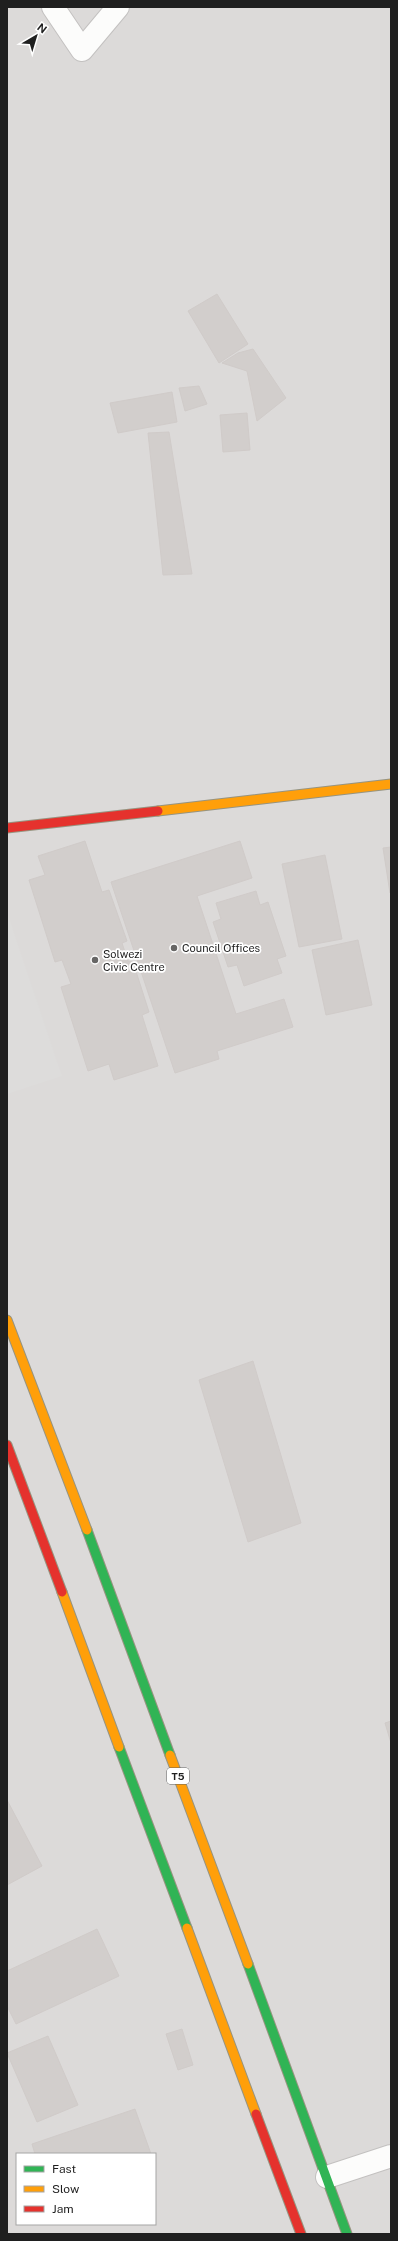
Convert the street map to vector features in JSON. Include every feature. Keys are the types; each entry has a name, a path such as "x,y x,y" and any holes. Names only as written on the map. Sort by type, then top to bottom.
{"main road":[{"path":"7,828 391,784"},
{"name":"T5","path":"7,1320 96,1553 347,2234"},
{"path":"7,1445 301,2234"}],"street":[{"path":"53,7 82,50 118,7"},
{"path":"327,2177 391,2156"}],"shaded area":[{"path":"7,7 391,7 391,2234 7,2234"},
{"path":"7,912 62,1076 7,1094"}],"building":[{"path":"217,294 248,344 219,363 188,311"},
{"path":"253,349 286,398 257,421 247,371 222,363 238,353"},
{"path":"199,386 207,404 185,411 179,388"},
{"path":"172,392 177,422 118,433 110,403"},
{"path":"247,413 250,450 223,452 220,415"},
{"path":"169,432 192,574 163,575 148,433"},
{"name":"Solwezi Civic Centre","path":"85,841 102,892 109,890 127,941 122,943 128,961 133,962 149,1012 142,1015 158,1066 114,1080 109,1064 88,1071 61,987 71,984 62,960 55,962 29,880 45,875 38,856"},
{"name":"Council Offices","path":"240,841 252,878 197,896 236,1014 284,999 293,1027 217,1051 219,1059 175,1073 111,882"},
{"path":"391,847 391,893 390,893 383,848"},
{"path":"325,855 342,939 299,947 282,864"},
{"path":"256,891 260,905 268,902 286,956 277,959 282,973 244,986 237,965 228,967 213,922 221,919 216,903"},
{"path":"358,940 372,1005 326,1015 312,950"},
{"path":"253,1361 301,1523 248,1542 199,1380"},
{"path":"391,1721 391,1743 385,1723"},
{"path":"7,1800 42,1866 7,1885"},
{"path":"97,1929 119,1976 16,2024 7,2006 7,1971"},
{"path":"182,2029 193,2065 178,2070 166,2034"},
{"path":"48,2036 78,2105 37,2122 7,2053"},
{"path":"135,2109 151,2153 35,2153 32,2144"}],"traffic: fast":[{"path":"87,1530 170,1755"},
{"path":"119,1747 187,1928"},
{"path":"248,1964 347,2234"}],"traffic: slow":[{"path":"158,811 391,784"},
{"path":"7,1320 87,1530"},
{"path":"62,1592 119,1747"},
{"path":"170,1755 248,1964"},
{"path":"187,1928 256,2114"}],"traffic: jam":[{"path":"7,828 158,811"},
{"path":"7,1445 62,1592"},
{"path":"256,2114 301,2234"}],"place":[{"name":"Council Offices","path":"174,948"},
{"name":"Solwezi Civic Centre","path":"95,960"}]}
